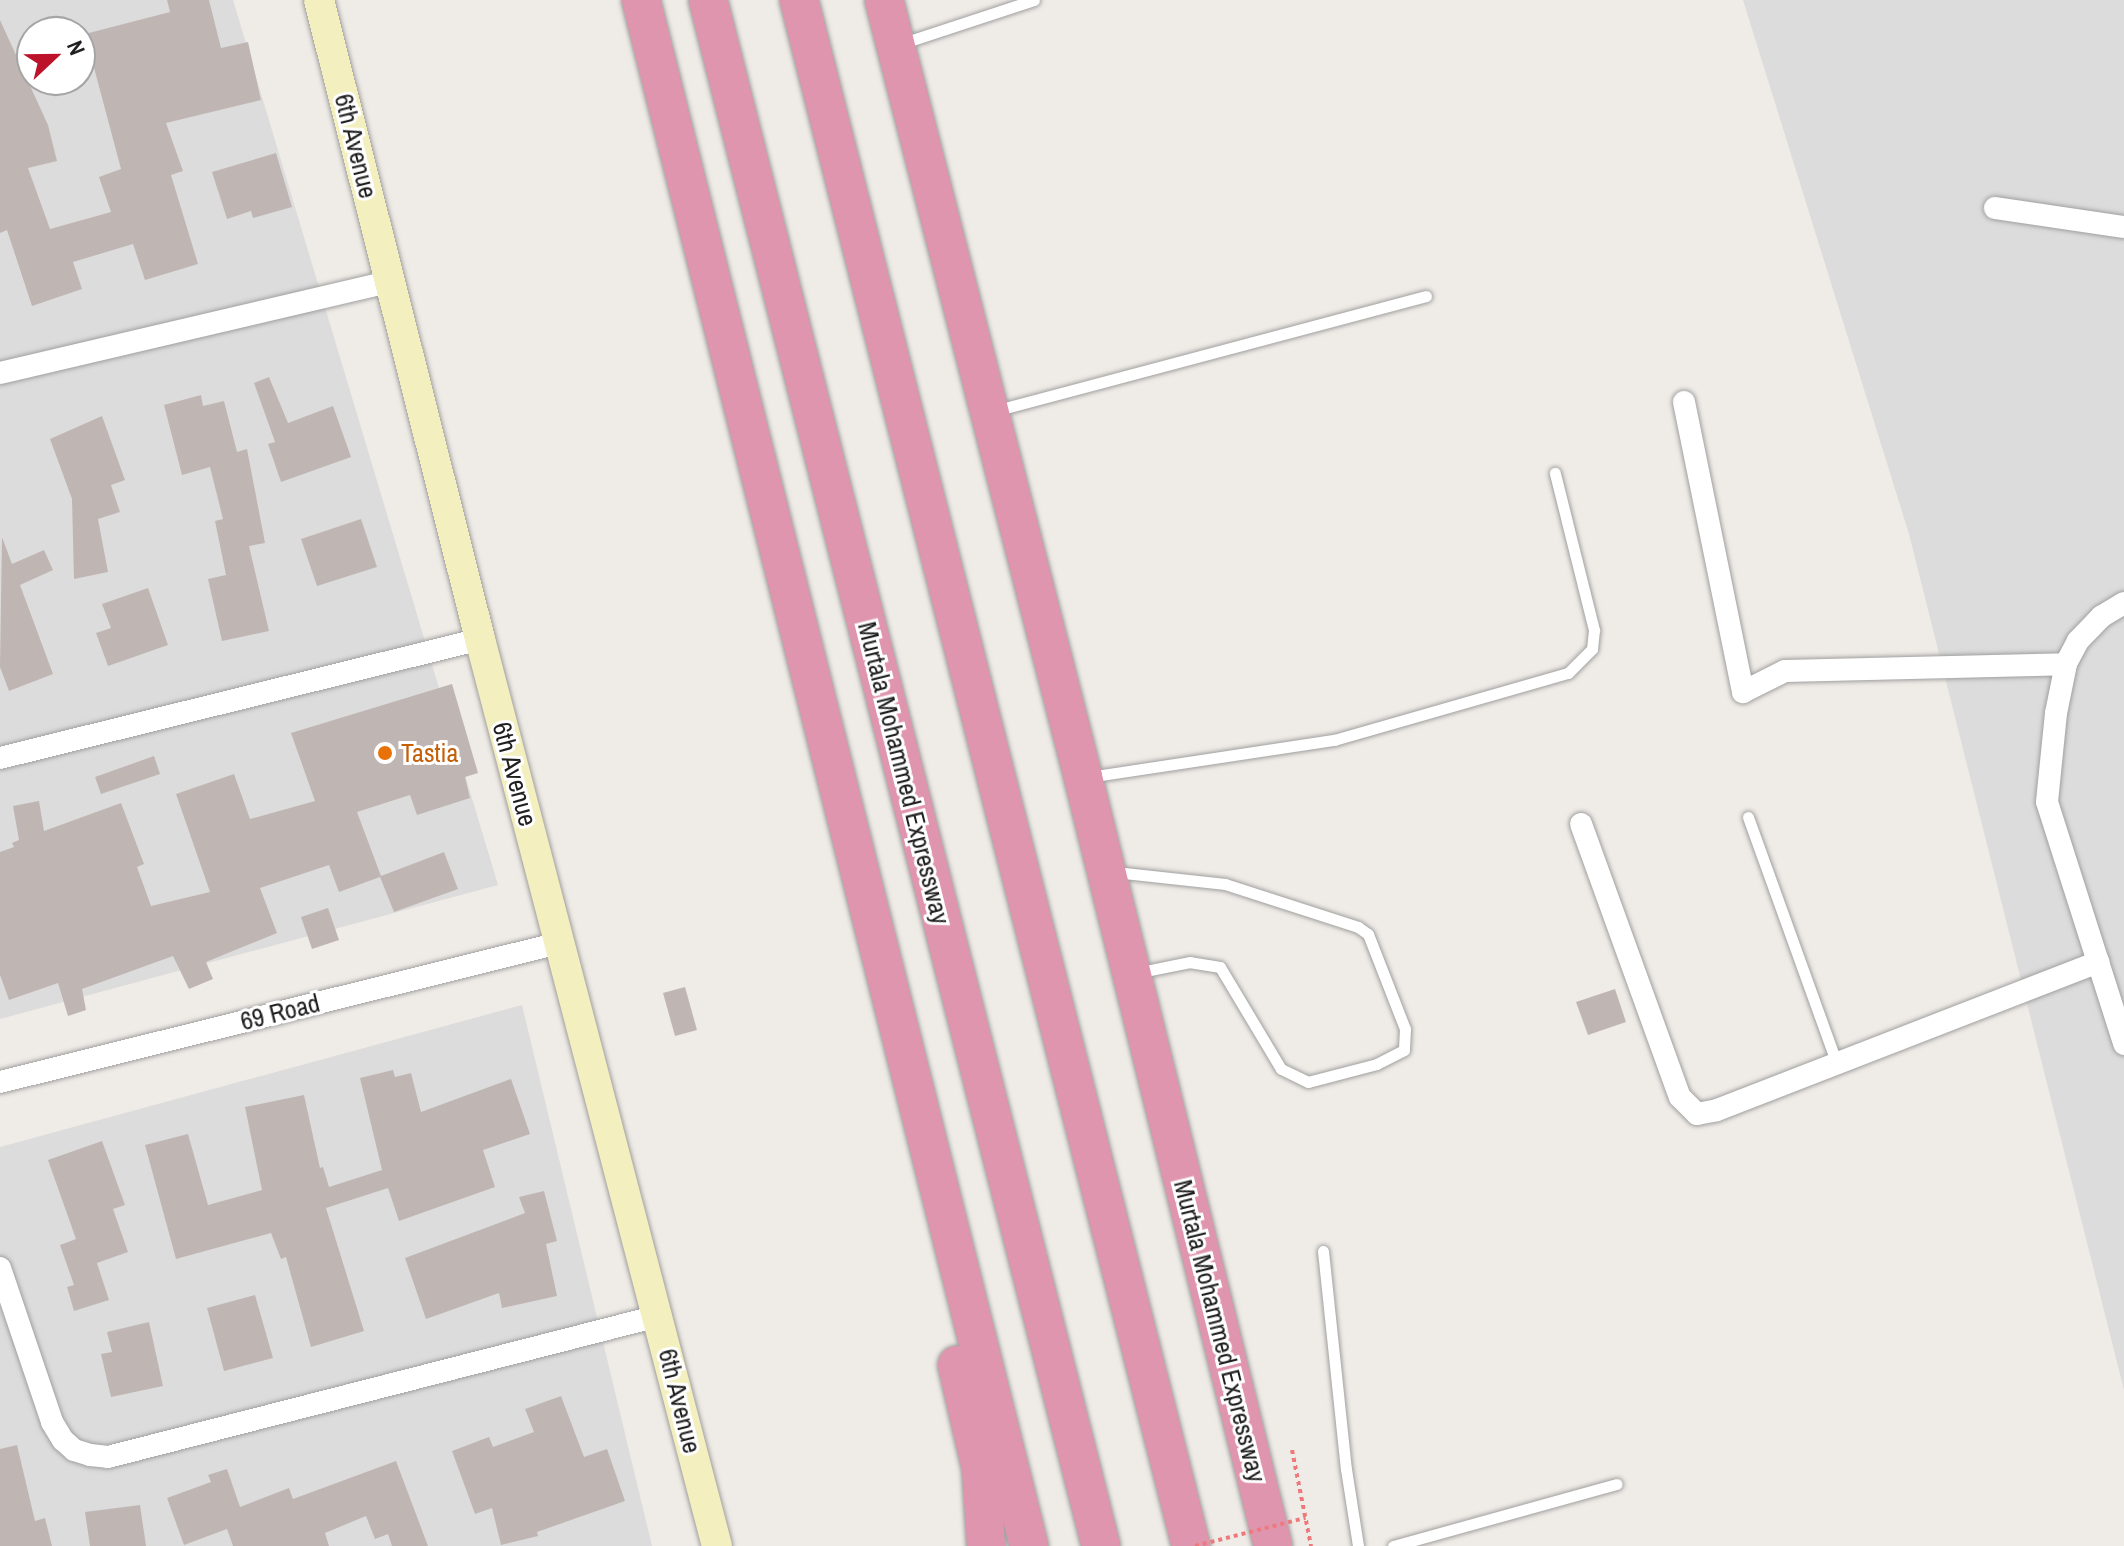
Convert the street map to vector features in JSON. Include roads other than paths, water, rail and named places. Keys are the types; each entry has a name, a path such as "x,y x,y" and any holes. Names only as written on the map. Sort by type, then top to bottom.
{"highway":[{"path":"641,0 1029,1546"},
{"name":"Murtala Mohammed Expressway","path":"708,0 1101,1546"},
{"path":"799,0 1193,1546"},
{"name":"Murtala Mohammed Expressway","path":"884,0 1083,777 1273,1546"},
{"path":"915,1086 917,1179 937,1285 981,1468 986,1546"}],"street":[{"name":"6th Avenue","path":"319,0 480,639 717,1546"},
{"path":"1995,208 2124,227"},
{"path":"0,373 391,281"},
{"path":"1684,402 1743,692 1785,671 2066,664"},
{"path":"2124,603 2102,616 2086,632 2066,664 2056,713 2047,802 2124,1044"},
{"path":"0,758 480,639"},
{"path":"1581,824 1680,1097 1697,1114 1717,1110 2098,962"},
{"name":"69 Road","path":"0,1082 559,943"},
{"path":"0,1268 52,1422 63,1440 74,1450 108,1457 658,1316"}],"lane":[{"path":"896,46 1034,0"},
{"path":"990,412 1426,296"},
{"path":"1083,777 1334,740 1568,673 1583,663 1592,649 1594,630 1555,473"},
{"path":"1748,817 1837,1064"},
{"path":"1106,871 1225,884 1358,927 1368,934 1405,1029 1404,1050 1377,1064 1308,1082 1281,1069 1220,967 1190,962 1132,974"},
{"path":"1323,1251 1346,1469 1358,1546"},
{"path":"1393,1546 1617,1484"}],"place":[{"name":"Tastia","path":"385,753"}]}
